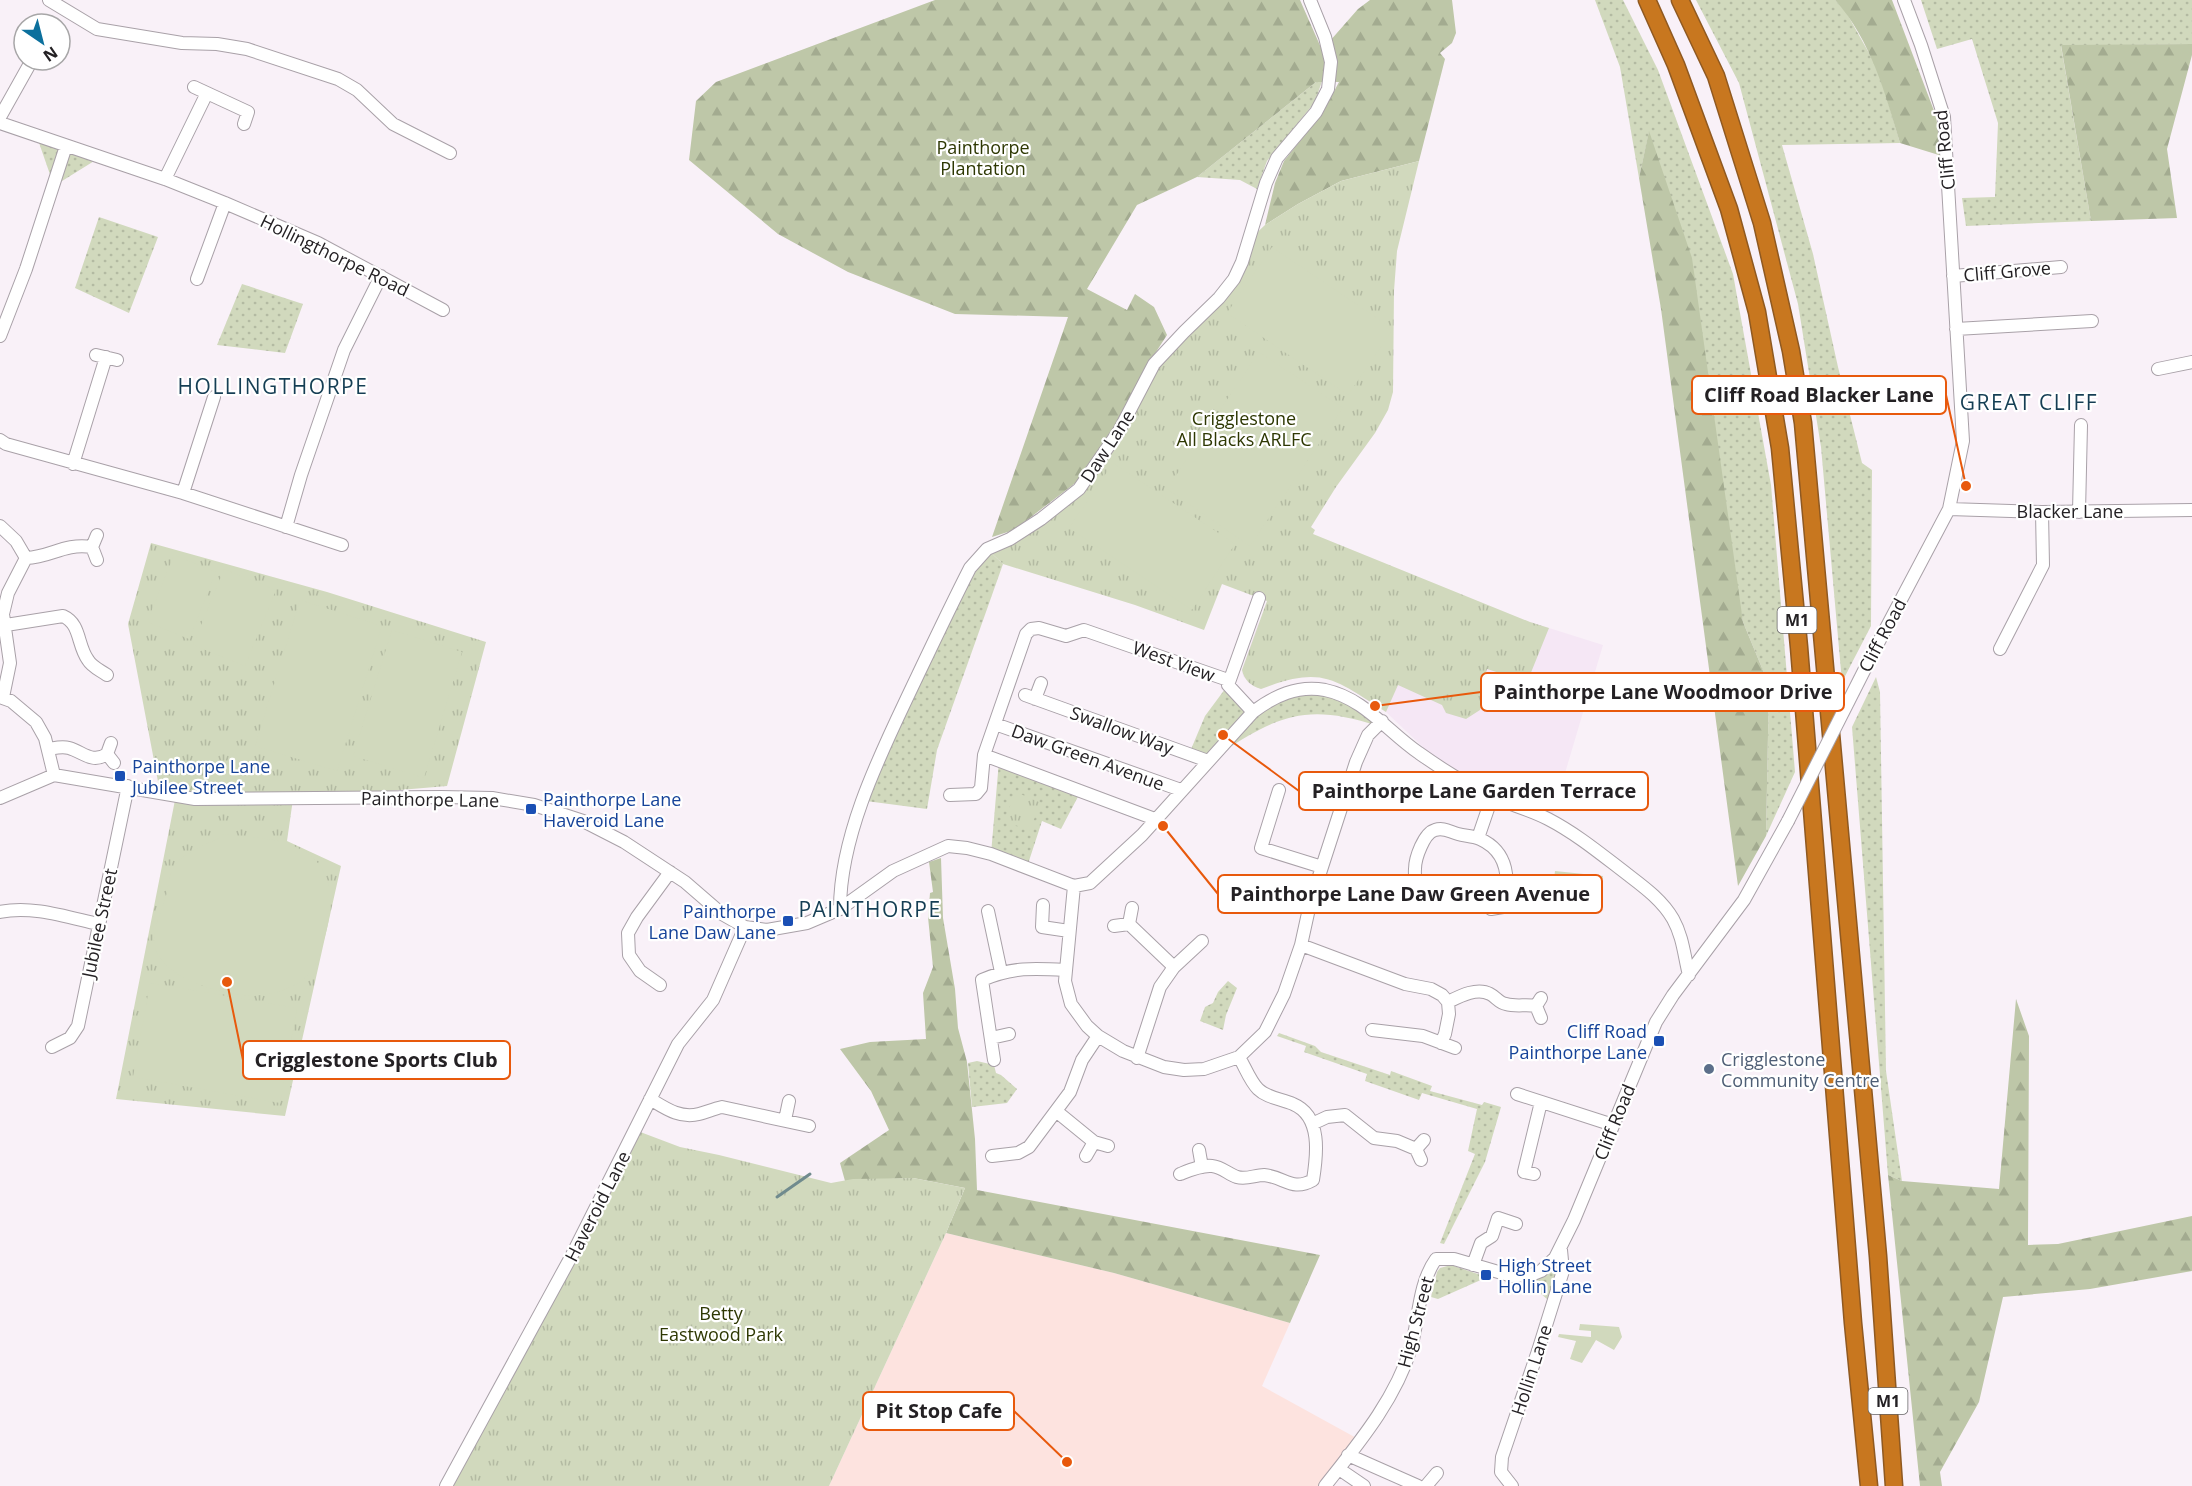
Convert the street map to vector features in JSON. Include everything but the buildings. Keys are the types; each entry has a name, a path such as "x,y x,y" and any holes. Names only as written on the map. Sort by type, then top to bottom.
{"highway":[{"name":"M1","path":"1647,0 1676,65 1729,209 1757,312 1778,437 1800,660 1853,1323 1869,1486"},
{"name":"M1","path":"1680,0 1716,75 1762,223 1791,351 1803,423 1878,1256 1894,1486"}],"street":[{"path":"50,0 97,29 182,43 217,44 247,49 338,79 357,90 393,124 450,153"},
{"name":"Daw Lane","path":"840,909 840,882 862,801 894,726 970,568 987,549 1010,539 1041,519 1079,489 1119,431 1154,364 1220,298 1234,279 1242,262 1266,183 1277,158 1316,112 1328,89 1331,62 1325,37 1310,0"},
{"name":"Cliff Road","path":"1561,1250 1656,1022 1744,900 1788,821 1949,508 1963,441 1944,117 1904,0"},
{"path":"0,117 25,72"},
{"path":"194,87 248,112 244,124"},
{"path":"165,179 207,93"},
{"name":"Hollingthorpe Road","path":"0,123 165,179 225,203 318,243 443,310"},
{"path":"0,336 26,269 66,146"},
{"path":"197,281 225,203"},
{"name":"Cliff Grove","path":"1953,276 2061,267"},
{"path":"286,527 301,475 344,350 381,276"},
{"path":"1956,329 2092,321"},
{"path":"74,464 106,357"},
{"path":"2158,369 2192,362"},
{"path":"183,494 214,395"},
{"path":"2079,512 2081,425"},
{"path":"0,440 6,444 183,494 342,545"},
{"name":"Blacker Lane","path":"1949,508 2042,512 2192,510"},
{"path":"2000,650 2043,565 2042,512"},
{"path":"0,526 16,541 26,558"},
{"path":"97,535 92,548 97,560"},
{"path":"26,558 74,546 92,548"},
{"path":"0,798 54,775 48,749 36,722 2,697 10,663 3,614 8,593 26,558"},
{"path":"1253,712 1228,685 1228,680 1258,598"},
{"path":"6,625 63,616 74,625 82,650 91,665 107,675"},
{"name":"West View","path":"995,724 1026,634 1031,629 1039,628 1065,636 1084,630 1228,680"},
{"path":"81,674 91,665"},
{"name":"Swallow Way","path":"1041,683 1030,697 1208,761"},
{"path":"1382,721 1368,735 1356,762 1310,904 1301,945 1284,994 1265,1032 1239,1057 1204,1069 1184,1070 1164,1067 1137,1058 1098,1036 1079,1016 1067,992 1065,970 1074,886 1090,883 1127,850 1253,712 1276,697 1291,691 1312,689 1340,695 1382,721 1418,752 1492,797 1543,817 1568,831 1610,861 1659,901 1672,918 1683,941 1689,975"},
{"path":"950,795 976,794 981,788 984,755 995,724"},
{"name":"Daw Green Avenue","path":"995,724 1181,790"},
{"path":"48,749 66,747 93,758 111,753"},
{"path":"984,755 1155,819"},
{"name":"Painthorpe Lane","path":"54,775 195,799 441,797 492,798 534,805 583,821 624,842 670,872 722,914 745,927 767,930 807,923 840,909 893,871 948,846 991,854 1074,886"},
{"name":"Jubilee Street","path":"52,1047 70,1038 78,1026 128,786"},
{"path":"1279,790 1261,848 1322,867"},
{"path":"1478,838 1492,797"},
{"path":"1420,906 1411,887 1415,869 1427,835 1435,830 1444,829 1478,838 1488,843 1496,851 1508,872 1508,883 1503,907 1491,909"},
{"path":"660,985 640,971 629,956 628,933 670,872"},
{"path":"1043,905 1042,927 1070,930"},
{"path":"1129,924 1132,908"},
{"path":"0,912 10,909 33,911 98,924"},
{"path":"988,910 996,923 1001,972"},
{"path":"1114,927 1129,924"},
{"path":"1129,924 1174,967"},
{"name":"Haveroid Lane","path":"446,1486 572,1255 678,1044 713,1000 745,927"},
{"path":"1137,1058 1160,987 1174,967 1202,941"},
{"path":"1301,945 1406,984 1431,989 1442,995 1448,1002 1449,1014 1441,1043"},
{"path":"994,1060 982,980 1001,972 1030,968 1065,970"},
{"path":"1448,1002 1468,993 1483,992 1509,1005 1539,1007"},
{"path":"1372,1030 1424,1036 1455,1048"},
{"path":"991,1038 1009,1034"},
{"path":"992,1156 1014,1159 1029,1147 1071,1092 1082,1060 1098,1036"},
{"path":"1180,1173 1212,1166 1222,1168 1236,1177 1268,1175 1291,1185 1306,1184 1313,1180 1316,1136 1305,1112 1295,1104 1258,1090 1239,1057"},
{"path":"1517,1094 1613,1125"},
{"path":"650,1099 670,1112 681,1115 701,1114 722,1107 809,1126"},
{"path":"785,1120 789,1101"},
{"path":"1534,1174 1524,1172 1541,1102"},
{"path":"1056,1111 1094,1142 1108,1146"},
{"path":"1312,1124 1327,1117 1345,1114 1374,1138 1397,1140 1420,1149"},
{"path":"1086,1156 1094,1142"},
{"path":"1199,1150 1202,1167"},
{"path":"1473,1265 1481,1243 1492,1236 1496,1212 1516,1224"},
{"name":"High Street","path":"1325,1486 1381,1410 1397,1382 1411,1348 1430,1268 1436,1259 1444,1258 1512,1276 1531,1275 1549,1265 1561,1250"},
{"name":"Hollin Lane","path":"1512,1486 1501,1472 1502,1457 1563,1271 1561,1250"},
{"path":"1348,1455 1418,1486"},
{"path":"1339,1468 1364,1486"},
{"path":"1426,1486 1437,1473"}],"shaded area":[{"path":"1530,622 1603,645 1552,817 1478,784 1426,750 1386,712 1342,684 1318,676 1286,679 1261,689 1250,684 1243,676 1242,670 1258,623"},
{"path":"946,1233 1114,1273 1290,1323 1262,1386 1360,1440 1325,1486 829,1486"}],"green space":[{"name":"Painthorpe Plantation","path":"935,0 1300,0 1322,50 1358,9 1370,0 1452,0 1456,33 1452,43 1440,53 1445,59 1419,161 1341,181 1265,225 1275,183 1284,161 1323,112 1339,82 1316,82 1197,177 1137,205 1087,289 1127,310 1135,294 1154,307 1167,335 1147,366 1108,439 1078,481 1014,530 992,537 1068,317 955,314 848,272 778,234 689,160 696,101 716,82"},
{"path":"1595,0 1623,0 1658,70 1733,274 1771,485 1795,772 1766,836 1769,685 1743,622 1649,132 1639,178 1620,67"},
{"path":"1696,0 1835,0 1846,12 1879,71 1900,143 1782,145 1813,254 1862,463 1872,470 1871,626 1842,682 1821,447 1798,304 1739,83"},
{"path":"1835,0 1892,0 1936,116 1942,156 1900,143 1882,86 1867,50 1848,16"},
{"path":"1921,0 2192,0 2192,44 2061,46 2091,221 1966,226 1962,198 1995,197 1998,123 1972,39 1937,49"},
{"path":"2192,44 2192,55 2167,149 2177,218 2091,221 2061,45"},
{"path":"1322,81 1315,102 1267,161 1257,189 1240,180 1197,177 1316,82"},
{"path":"1649,131 1692,258 1743,622 1769,685 1766,836 1738,886 1661,309 1639,178"},
{"path":"37,137 99,158 54,186"},
{"name":"Crigglestone All Blacks ARLFC","path":"1419,161 1397,251 1394,291 1393,392 1388,410 1311,527 1315,530 1313,534 1549,628 1530,675 1523,673 1521,680 1487,669 1480,695 1485,697 1480,710 1466,719 1446,713 1442,705 1398,685 1386,712 1353,691 1327,679 1299,678 1261,689 1248,682 1242,670 1267,601 1222,584 1204,630 1135,605 1003,564 987,549 1079,489 1146,378 1220,298 1247,242 1265,225 1341,181"},
{"path":"99,217 158,237 129,313 75,288"},
{"path":"1272,247 1393,329 1348,395 1227,313"},
{"path":"242,284 303,304 285,353 217,345"},
{"path":"1259,352 1343,408 1250,546 1167,489"},
{"path":"1113,463 1235,544 1192,610 1069,528"},
{"path":"151,543 327,592 486,642 447,786 293,799 287,841 341,866 285,1116 116,1099 176,795 160,792 128,624"},
{"path":"987,549 1003,564 937,750 927,809 866,801 942,623"},
{"path":"174,555 216,572 189,639 147,622"},
{"path":"224,569 276,590 245,666 193,645"},
{"path":"300,600 382,626 337,771 255,746"},
{"path":"392,630 462,652 424,778 353,756"},
{"path":"1876,677 1880,692 1886,1071 1902,1181 1888,1175 1852,727"},
{"path":"1228,685 1253,712 1291,691 1340,695 1378,726 1351,718 1307,715 1288,718 1270,725 1208,761 1189,754 1205,716"},
{"path":"999,761 1081,791 1061,829 1042,821 1027,867 991,854"},
{"path":"1016,792 1041,803 1029,831 1004,820"},
{"path":"223,834 286,843 305,852 318,863 326,877 330,892 330,908 328,926 317,961 308,975 287,989 262,995 234,994 217,990 185,978 171,969 161,959 155,948 155,930 173,868 184,856 222,837"},
{"path":"941,858 943,918 955,989 958,1028 967,1062 975,1139 977,1190 1320,1255 1290,1323 1114,1273 946,1233 965,1188 913,1178 845,1181 840,1163 889,1130 871,1091 840,1049 870,1042 926,1039 923,993 933,967 928,917 930,893 933,892 929,862"},
{"path":"1555,871 1603,876 1600,901 1552,896"},
{"path":"1559,875 1596,879 1594,897 1557,893"},
{"path":"1228,981 1237,988 1226,1015 1223,1030 1200,1021 1205,1007 1213,1003 1218,992"},
{"path":"150,983 297,1008 280,1103 133,1077"},
{"path":"2016,999 2029,1036 2028,1245 2058,1244 2192,1216 2192,1271 2090,1289 2003,1297 1979,1402 1940,1472 1942,1486 1920,1486 1888,1175 1902,1181 1999,1189"},
{"path":"1279,1033 1315,1046 1321,1052 1390,1075 1391,1071 1432,1086 1430,1091 1482,1105 1484,1102 1501,1107 1485,1162 1444,1244 1440,1243 1475,1154 1468,1151 1477,1109 1422,1093 1419,1100 1365,1081 1367,1074 1304,1052 1306,1046 1277,1036"},
{"path":"977,1061 994,1065 996,1073 1017,1089 1007,1103 972,1107 968,1063"},
{"name":"Betty Eastwood Park","path":"635,1130 680,1147 831,1183 853,1179 913,1178 965,1188 829,1486 446,1486"},
{"path":"1563,1261 1548,1300 1521,1276"},
{"path":"1451,1265 1484,1276 1483,1279 1438,1299 1431,1297 1437,1272 1440,1268"},
{"path":"1580,1324 1619,1327 1622,1337 1614,1350 1596,1340 1582,1363 1570,1359 1576,1341 1558,1337 1559,1334 1591,1337 1591,1331 1579,1330"}],"waterway":[{"path":"777,1197 810,1174"}],"place":[{"name":"Cliff Road Blacker Lane","path":"1966,486"},
{"name":"Painthorpe Lane Woodmoor Drive","path":"1375,706"},
{"name":"Painthorpe Lane Garden Terrace","path":"1223,735"},
{"name":"Painthorpe Lane Jubilee Street","path":"120,776"},
{"name":"Painthorpe Lane Haveroid Lane","path":"531,809"},
{"name":"Painthorpe Lane Daw Green Avenue","path":"1163,826"},
{"name":"Painthorpe Lane Daw Lane","path":"788,921"},
{"name":"Crigglestone Sports Club","path":"227,982"},
{"name":"Cliff Road Painthorpe Lane","path":"1659,1041"},
{"name":"Crigglestone Community Centre","path":"1709,1069"},
{"name":"High Street Hollin Lane","path":"1486,1275"},
{"name":"Pit Stop Cafe","path":"1067,1462"}],"district":[{"name":"HOLLINGTHORPE","path":"273,386"},
{"name":"GREAT CLIFF","path":"2029,402"},
{"name":"PAINTHORPE","path":"870,909"}]}
